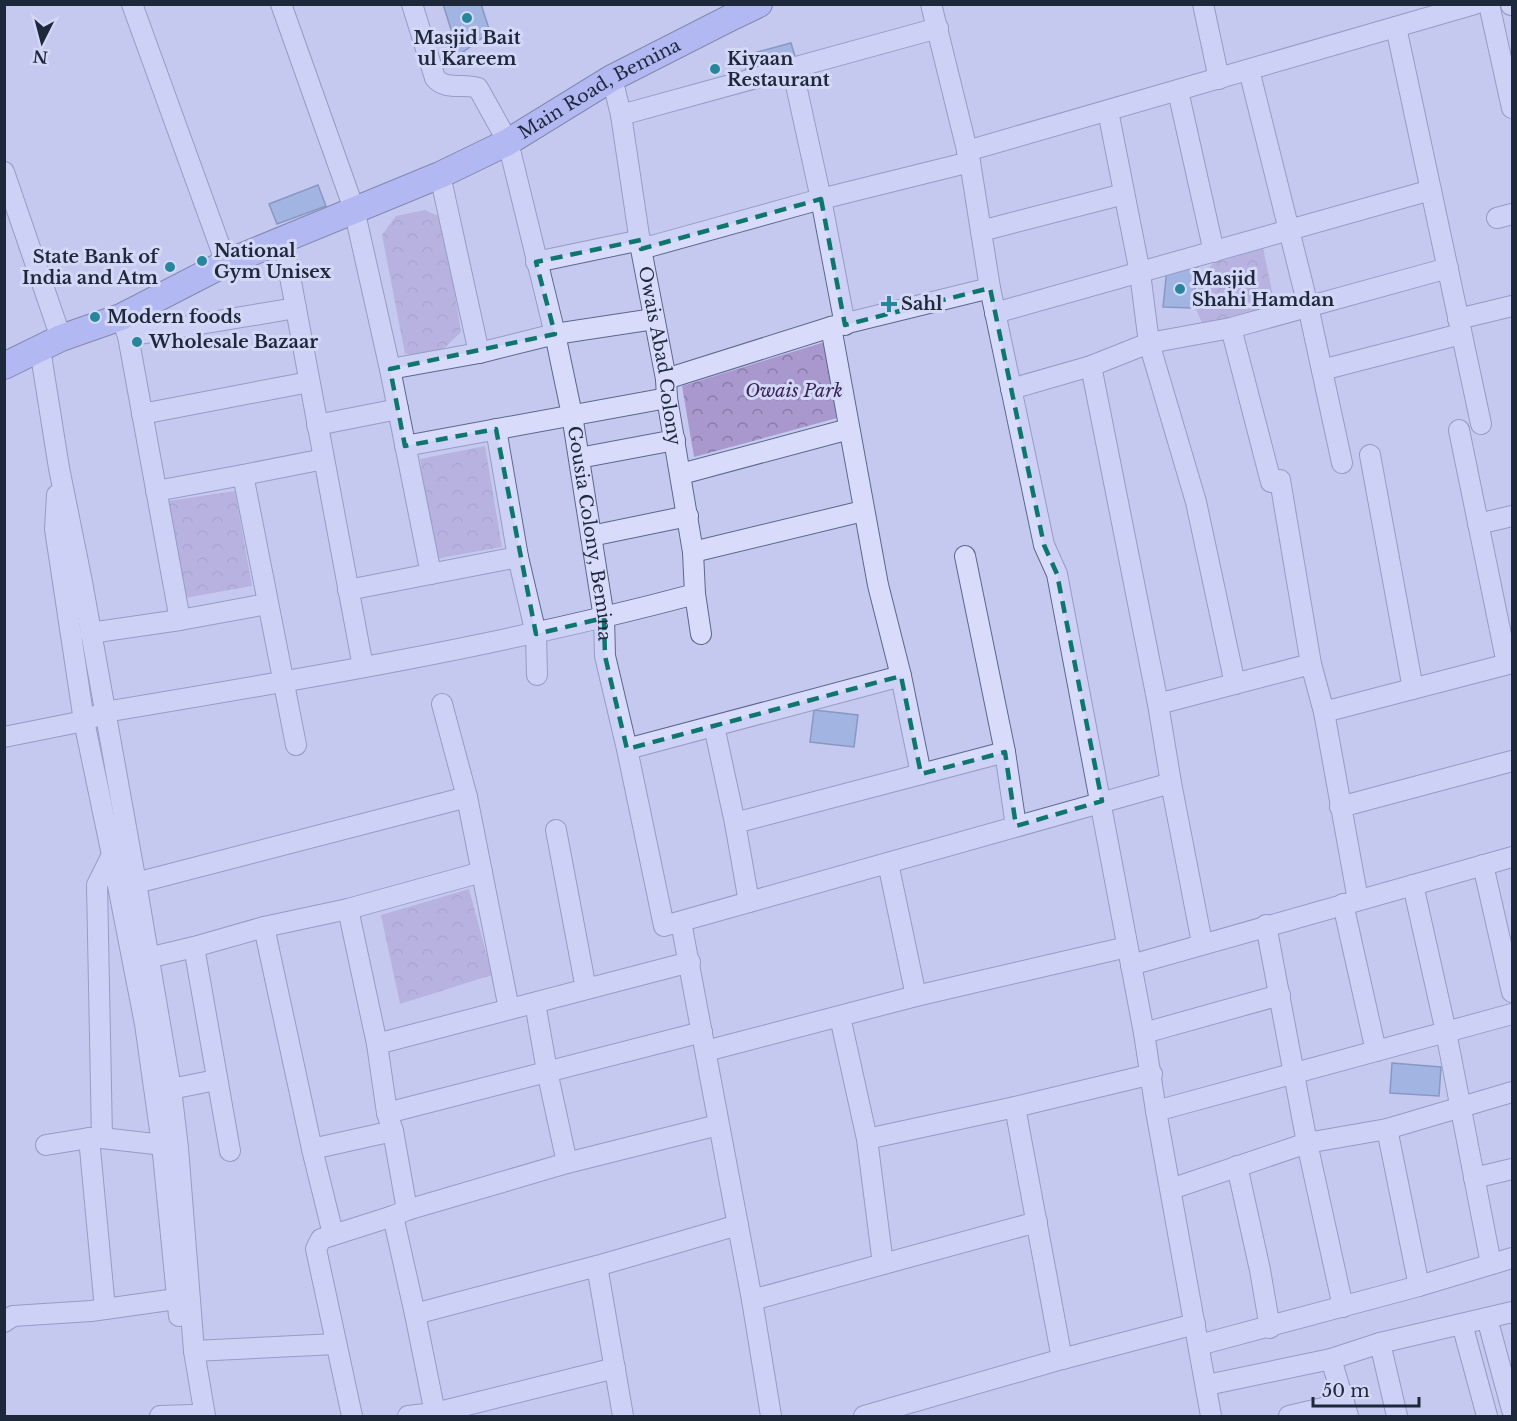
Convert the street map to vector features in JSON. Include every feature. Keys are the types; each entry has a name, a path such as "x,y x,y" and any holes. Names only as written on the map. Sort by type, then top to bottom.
{"main road":[{"name":"Main Road, Bemina","path":"4,366 50,344 124,326 226,262 440,175 508,142 612,78 759,4"}],"street":[{"path":"132,4 226,262"},
{"path":"281,4 354,209 390,369 431,574"},
{"name":"Gousia Colony, Bemina","path":"412,4 435,78 441,84 478,88 508,142 555,334 572,415 604,618 605,656 673,924 690,962 718,1125 752,1299 771,1416"},
{"path":"931,4 969,157 990,288 1044,545 1057,574 1102,801 1152,1074 1156,1111 1211,1416"},
{"path":"1203,4 1220,79"},
{"path":"536,262 641,244 821,199 969,157 1108,111 1475,4"},
{"path":"1489,4 1512,106"},
{"path":"1396,27 1481,424"},
{"path":"621,115 792,66 938,28"},
{"path":"792,66 821,199 849,429 863,511 921,774"},
{"path":"1249,70 1308,306 1342,463"},
{"name":"Owais Abad Colony","path":"612,78 621,115 688,516 701,634"},
{"path":"1178,91 1214,252"},
{"path":"1108,111 1140,273 1149,343 1196,502 1235,684"},
{"path":"4,172 50,344 59,468 136,883 145,1024 170,1146 194,1351 197,1416"},
{"path":"440,175 479,352"},
{"path":"995,313 1431,190"},
{"path":"981,231 1124,194"},
{"path":"283,239 363,667"},
{"path":"1011,389 1091,366 1149,343 1231,328 1448,268"},
{"path":"405,446 572,415 666,389 838,326 990,288"},
{"path":"1322,370 1460,327 1512,306"},
{"path":"180,620 124,326 296,308"},
{"path":"390,369 479,352 555,334 654,319"},
{"path":"1231,328 1276,481 1311,664 1324,712 1340,807 1350,902 1376,1051"},
{"path":"1091,366 1158,704 1202,944"},
{"path":"142,414 309,382"},
{"path":"317,424 398,408"},
{"path":"496,429 518,557 536,634 537,675"},
{"path":"681,474 849,429"},
{"path":"1324,712 1510,664 1459,430"},
{"path":"579,458 675,440"},
{"path":"1370,455 1413,689"},
{"path":"156,491 324,459"},
{"path":"59,468 55,529 84,721 112,855 171,1089 170,1146 176,1299 197,1416"},
{"path":"243,475 296,745"},
{"path":"693,552 863,511"},
{"path":"591,536 688,516"},
{"path":"1478,524 1512,516"},
{"path":"965,556 1005,752 1016,826"},
{"path":"348,590 518,557"},
{"path":"4,737 84,721 105,712 284,682 536,634 695,594"},
{"path":"90,633 267,604"},
{"path":"1158,704 1311,664"},
{"path":"627,749 901,676"},
{"path":"442,704 467,797 509,1009"},
{"path":"714,726 749,902"},
{"path":"735,823 1005,752"},
{"path":"1340,807 1512,761"},
{"path":"673,924 1171,783"},
{"path":"136,883 467,797"},
{"path":"556,830 586,989"},
{"path":"105,1309 96,1138 96,908 97,885 112,855"},
{"path":"706,1051 916,996 1202,944 1512,857"},
{"path":"888,863 916,996"},
{"path":"1483,865 1512,992"},
{"path":"140,960 264,927 348,909 482,872"},
{"path":"1413,885 1446,1032 1491,1263"},
{"path":"348,909 390,1122 400,1213 415,1314 435,1413"},
{"path":"1266,926 1307,1143 1343,1307"},
{"path":"264,927 312,1149 333,1234"},
{"path":"194,947 230,1151"},
{"path":"376,1044 690,962"},
{"path":"1144,1033 1280,995"},
{"path":"535,1003 567,1163"},
{"path":"1156,1111 1512,1014"},
{"path":"840,1017 867,1139 883,1264"},
{"path":"312,1149 548,1071 702,1032"},
{"path":"867,1139 1152,1074"},
{"path":"171,1089 216,1080"},
{"path":"1170,1189 1307,1143 1387,1129 1512,1092"},
{"path":"1015,1107 1062,1359"},
{"path":"352,1416 316,1249 321,1239 567,1163 718,1125"},
{"path":"1387,1129 1419,1286"},
{"path":"46,1145 96,1138 170,1146"},
{"path":"1237,1166 1270,1328"},
{"path":"1474,1179 1512,1169"},
{"path":"752,1299 1037,1222"},
{"path":"415,1314 597,1266 738,1225"},
{"path":"1198,1346 1270,1328 1512,1258"},
{"path":"597,1266 623,1416"},
{"path":"5,1323 13,1316 62,1314 176,1299"},
{"path":"1207,1385 1331,1359 1380,1343 1512,1312"},
{"path":"1487,1318 1512,1410"},
{"path":"864,1416 1062,1359 1196,1324"},
{"path":"1462,1324 1487,1416"},
{"path":"1380,1343 1397,1416"},
{"path":"194,1351 336,1344"},
{"path":"1290,1416 1346,1410 1331,1359"},
{"path":"408,1416 435,1413 615,1368"},
{"path":"160,1416 197,1416"}],"highlighted area":[{"path":"821,199 845,325 990,288 1044,545 1057,574 1102,801 1016,826 1005,752 921,774 901,676 627,749 605,656 604,618 536,634 496,429 405,446 390,369 555,334 536,262 641,240 641,249"}],"green space":[{"path":"425,210 443,218 461,332 437,355 405,354 382,235 396,216"},
{"path":"1263,248 1276,310 1205,330 1196,309 1199,283 1212,264"},
{"name":"Owais Park","path":"828,341 837,418 694,457 682,386"},
{"path":"485,446 502,547 435,559 420,459"},
{"path":"235,491 252,586 185,598 168,501"},
{"path":"469,889 492,975 400,1004 381,915"}],"building":[{"name":"Masjid Bait ul Kareem","path":"443,4 481,4 490,32 459,55"},
{"path":"791,43 797,63 748,77 742,56"},
{"path":"318,185 326,206 277,224 269,204"},
{"name":"Masjid Shahi Hamdan","path":"1198,261 1193,308 1163,307 1167,268"},
{"path":"814,710 858,715 854,747 810,742"},
{"path":"1392,1063 1441,1067 1439,1096 1390,1093"}],"place":[{"name":"Masjid Bait ul Kareem","path":"467,18"},
{"name":"Kiyaan Restaurant","path":"715,69"},
{"name":"National Gym Unisex","path":"202,261"},
{"name":"State Bank of India and Atm","path":"170,267"},
{"name":"Masjid Shahi Hamdan","path":"1180,289"},
{"name":"Sahl","path":"889,304"},
{"name":"Modern foods","path":"95,317"},
{"name":"Wholesale Bazaar","path":"137,342"}]}
